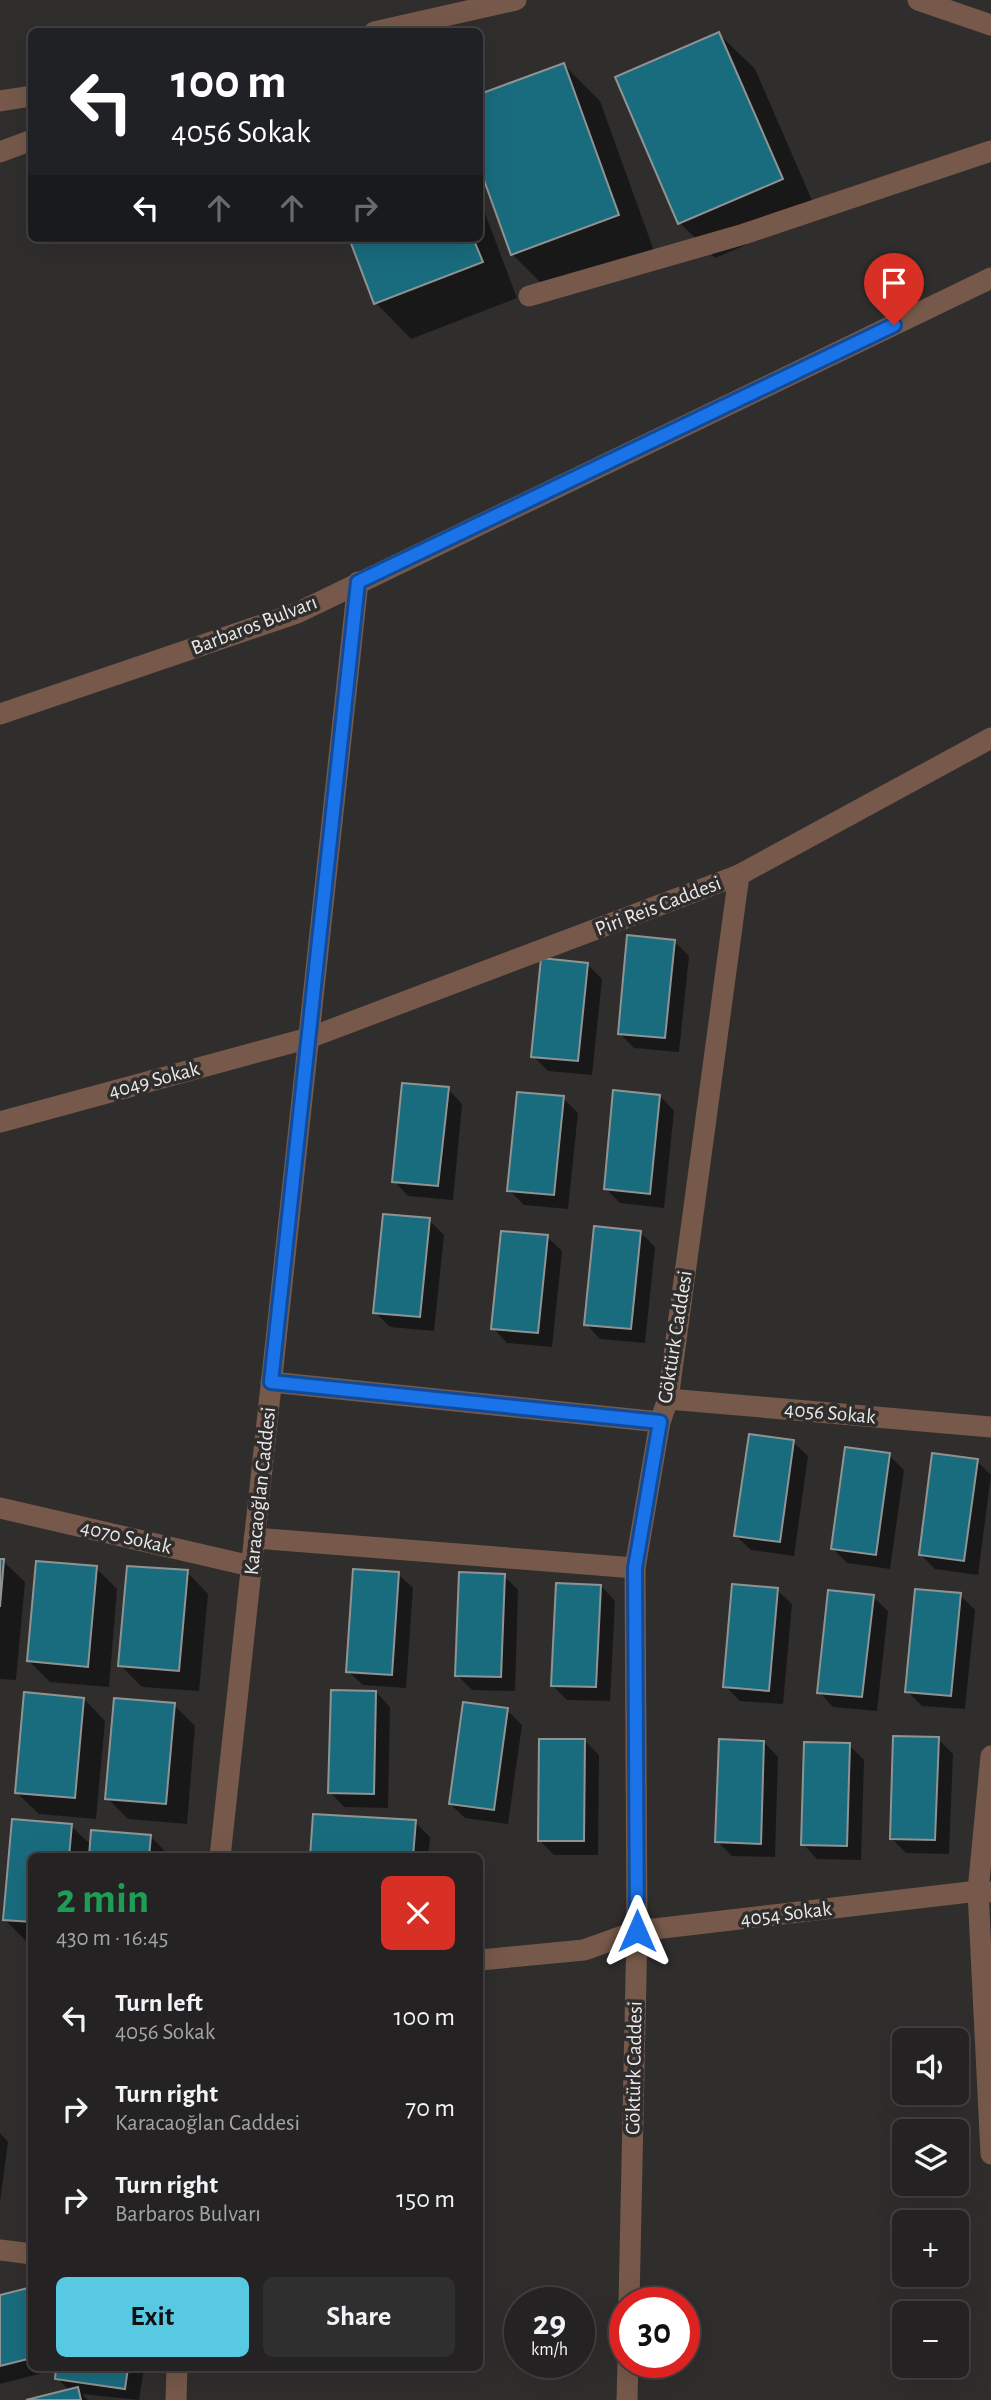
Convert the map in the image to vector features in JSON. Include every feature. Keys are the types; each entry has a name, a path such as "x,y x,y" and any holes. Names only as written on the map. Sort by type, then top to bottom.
{"street":[{"path":"392,28 516,0"},
{"path":"918,0 991,25"},
{"path":"0,102 28,97"},
{"path":"0,152 28,142"},
{"path":"529,296 744,234 991,151"},
{"name":"Barbaros Bulvarı","path":"0,714 297,613 991,278"},
{"name":"Karacaoğlan Caddesi","path":"220,1853 358,582"},
{"name":"Piri Reis Caddesi","path":"309,1038 739,875 991,738"},
{"name":"Göktürk Caddesi","path":"629,2287 637,1931 635,1568 660,1422 668,1399 739,875"},
{"name":"4049 Sokak","path":"0,1122 309,1038"},
{"path":"271,1382 660,1422"},
{"name":"4056 Sokak","path":"668,1399 991,1427"},
{"name":"4070 Sokak","path":"0,1508 251,1566"},
{"path":"254,1538 635,1568"},
{"path":"991,1756 984,1891 991,2154"},
{"name":"4054 Sokak","path":"483,1961 584,1950 637,1931 984,1891"},
{"path":"0,2250 28,2254"},
{"path":"176,2400 177,2371"},
{"path":"627,2400 628,2378"}],"building":[{"path":"719,32 783,179 678,224 615,77"},
{"path":"564,63 619,215 511,255 483,177 483,93"},
{"path":"351,242 475,242 483,262 374,304"},
{"path":"627,935 675,940 665,1038 618,1034"},
{"path":"541,958 588,963 578,1061 531,1057"},
{"path":"402,1083 449,1087 438,1186 392,1182"},
{"path":"613,1090 660,1095 650,1194 604,1189"},
{"path":"517,1092 564,1096 554,1195 507,1191"},
{"path":"383,1214 430,1218 420,1317 373,1313"},
{"path":"594,1226 641,1231 631,1329 584,1325"},
{"path":"501,1231 548,1235 538,1333 491,1329"},
{"path":"749,1434 794,1440 780,1542 734,1536"},
{"path":"845,1447 890,1453 876,1555 831,1549"},
{"path":"932,1453 978,1459 964,1561 919,1555"},
{"path":"0,1559 4,1559 0,1607"},
{"path":"36,1561 97,1566 88,1667 27,1661"},
{"path":"127,1566 188,1570 179,1671 118,1666"},
{"path":"353,1569 399,1572 392,1675 346,1672"},
{"path":"459,1572 505,1574 501,1677 455,1676"},
{"path":"556,1583 601,1585 596,1687 551,1686"},
{"path":"732,1584 778,1588 769,1691 723,1687"},
{"path":"915,1589 961,1593 951,1696 905,1692"},
{"path":"828,1590 874,1595 862,1697 817,1693"},
{"path":"331,1690 376,1691 374,1794 328,1793"},
{"path":"24,1692 84,1698 75,1798 15,1793"},
{"path":"114,1698 175,1703 166,1804 105,1799"},
{"path":"463,1702 508,1708 494,1810 449,1804"},
{"path":"893,1736 939,1737 935,1840 890,1839"},
{"path":"539,1739 585,1739 584,1841 538,1841"},
{"path":"719,1739 764,1741 761,1844 715,1842"},
{"path":"804,1742 850,1743 847,1846 801,1845"},
{"path":"313,1814 416,1820 413,1853 310,1853"},
{"path":"12,1819 72,1824 69,1853 28,1853 28,1922 3,1920"},
{"path":"91,1830 151,1835 149,1853 89,1853"},
{"path":"28,2288 28,2359 0,2366 0,2295"},
{"path":"56,2371 128,2371 125,2389 55,2379"},
{"path":"78,2387 81,2400 26,2400"}],"route":[{"path":"637,1931 635,1568 660,1422 271,1382 358,582 894,325"}]}
